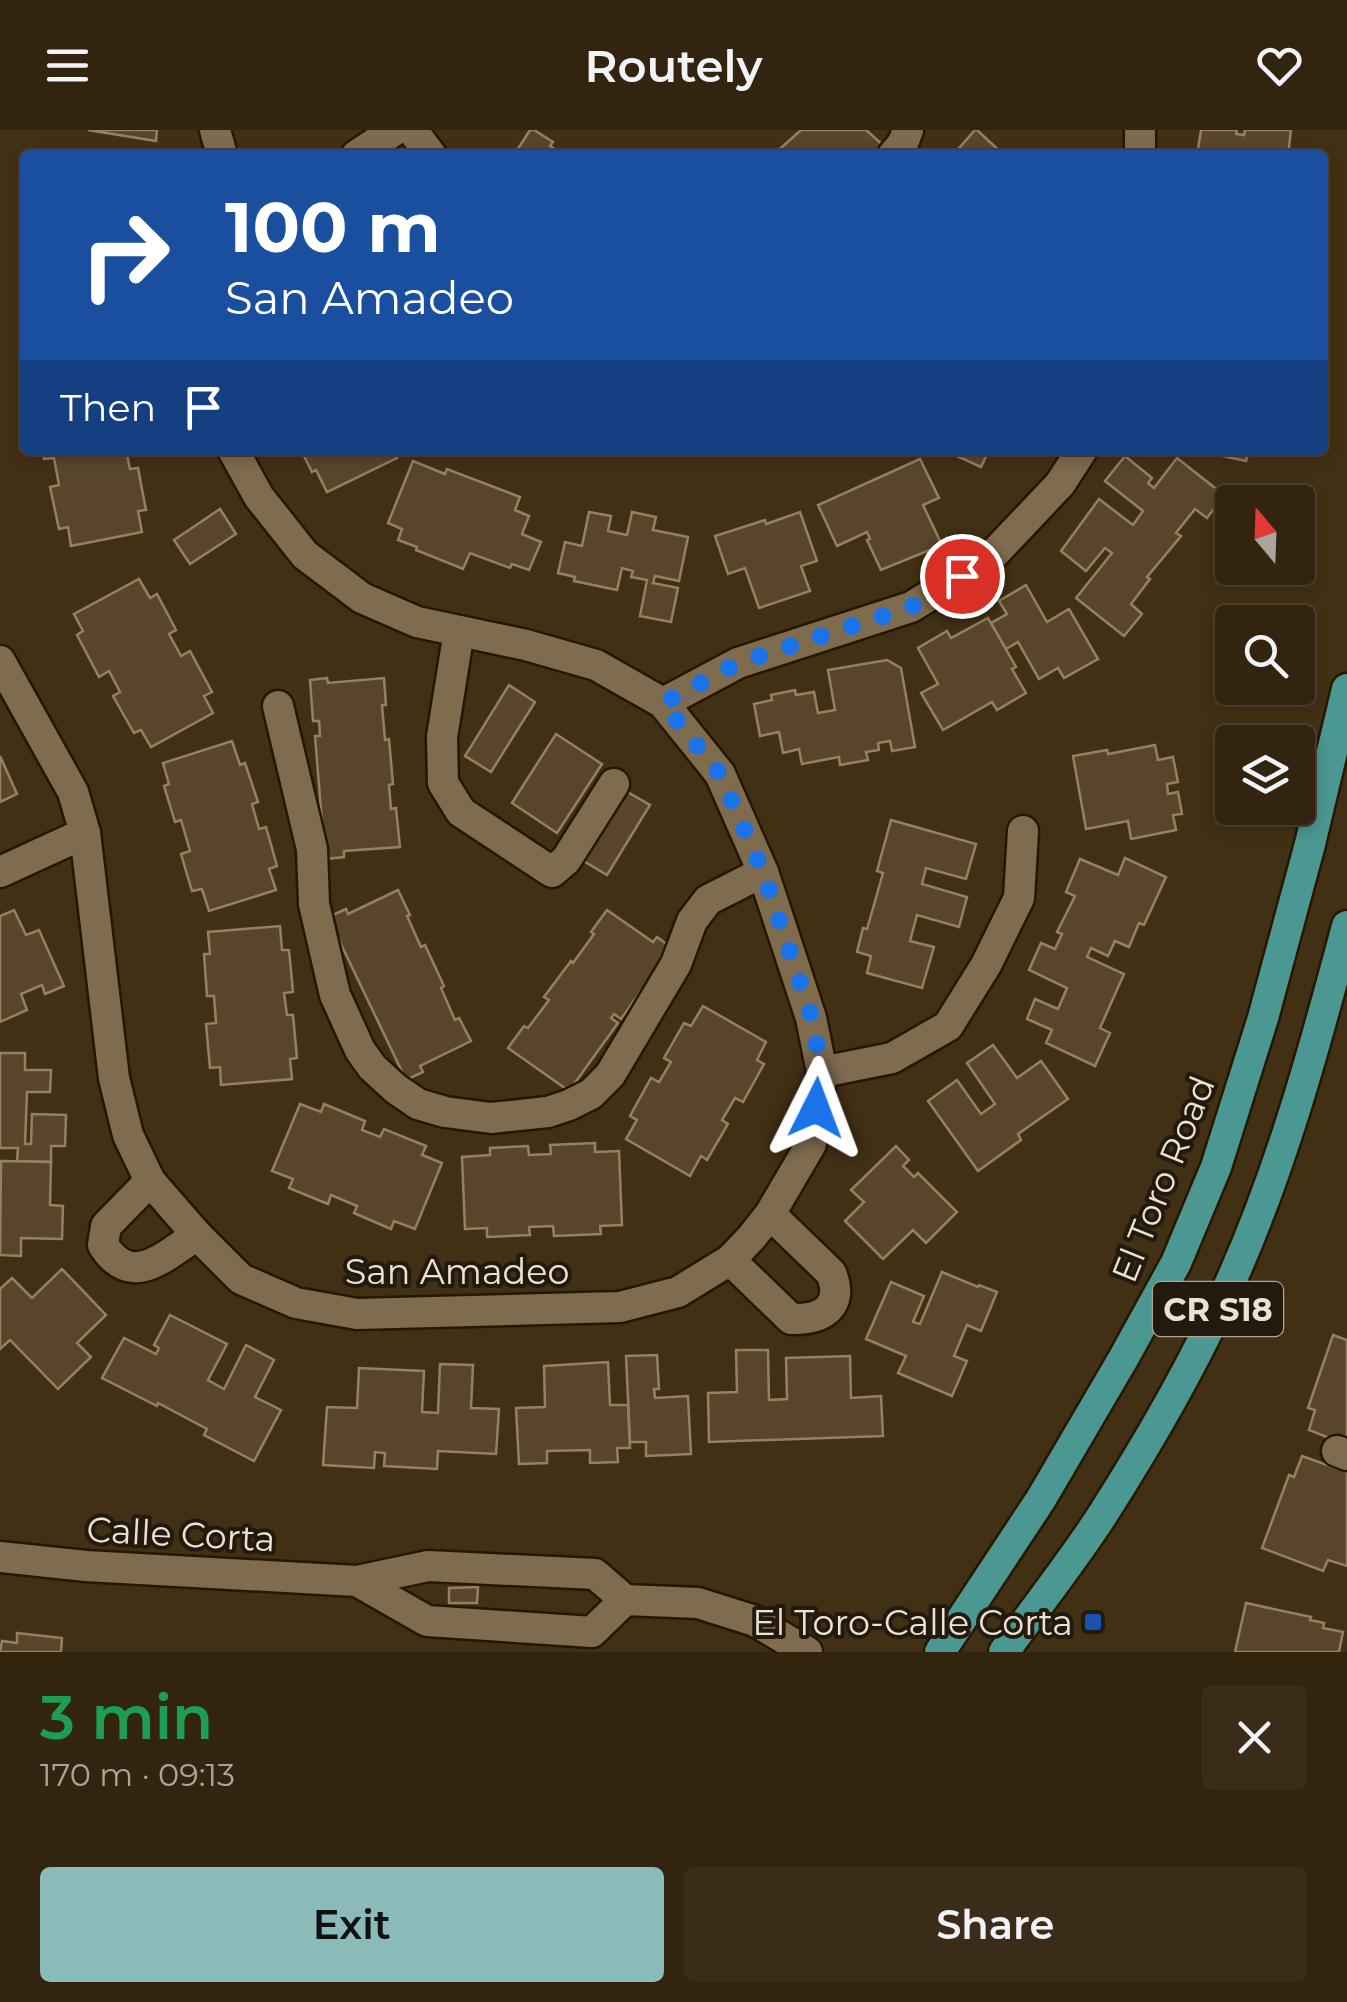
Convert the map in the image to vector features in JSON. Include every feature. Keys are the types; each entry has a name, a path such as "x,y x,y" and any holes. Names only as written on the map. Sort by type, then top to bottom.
{"main road":[{"name":"El Toro Road","path":"940,1652 1041,1499 1176,1263 1216,1166 1263,1018 1347,689"},
{"name":"CR S18","path":"1004,1652 1100,1518 1179,1385 1226,1293 1268,1191 1317,1039 1347,926"}],"street":[{"path":"364,150 394,130"},
{"path":"412,130 427,150"},
{"name":"San Amadeo","path":"0,661 73,792 86,833 114,1078 128,1135 150,1181 241,1280 296,1303 357,1314 620,1306 678,1292 730,1260 770,1214 811,1144 822,1072 812,1018 763,872 720,774 663,703 596,664 417,622 362,598 305,554 259,497 236,455"},
{"path":"663,703 738,663 911,607 988,560 1060,484 1079,455"},
{"path":"459,631 442,736 443,783 460,812 552,872 566,860 614,784"},
{"path":"278,706 312,849 314,904 336,996 360,1050 372,1067 418,1104 492,1118 548,1112 591,1094 610,1075 676,964 692,921 708,900 763,872"},
{"path":"822,1072 892,1058 948,1026 986,964 1019,898 1024,831"},
{"path":"0,872 86,833"},
{"path":"150,1181 106,1226 103,1245 112,1259 132,1269 150,1265 197,1235"},
{"path":"730,1260 790,1319 824,1314 834,1300 836,1286 831,1273 770,1214"},
{"name":"Calle Corta","path":"0,1557 86,1566 357,1581 428,1566 595,1574 626,1600 698,1604 755,1621 807,1652"},
{"name":"Calle Corta","path":"357,1581 427,1621 592,1632 626,1600"}],"building":[{"path":"88,130 157,130 156,141"},
{"path":"530,130 534,130 553,142 550,146 556,150 517,150"},
{"path":"801,130 866,130 883,145 878,150 779,150"},
{"path":"977,130 999,150 957,150"},
{"path":"1201,130 1237,130 1236,134 1244,135 1245,130 1291,130 1289,150 1198,149"},
{"path":"44,455 127,455 130,469 138,468 146,510 138,511 142,532 71,546 68,527 59,529 50,487 59,485 54,458 44,459"},
{"path":"304,455 397,458 327,492 316,470 312,472"},
{"path":"955,455 987,455 981,467"},
{"path":"1218,455 1248,455 1246,461"},
{"path":"1125,456 1152,478 1148,483 1154,488 1177,458 1215,488 1215,507 1207,518 1195,509 1176,533 1181,536 1147,577 1150,579 1131,604 1142,614 1124,636 1076,598 1112,553 1105,548 1086,571 1061,551 1099,499 1133,525 1143,511 1105,481"},
{"path":"920,459 939,498 923,505 942,545 881,570 867,532 837,546 818,505"},
{"path":"413,461 445,474 447,469 520,497 515,510 529,516 522,534 541,542 529,570 512,564 510,568 470,553 463,569 398,540 402,529 388,523"},
{"path":"220,509 236,534 190,564 174,540"},
{"path":"589,512 611,516 608,531 627,535 632,512 656,517 653,530 688,537 679,581 655,576 653,583 678,588 671,622 640,616 647,580 631,577 633,571 622,568 617,590 574,581 575,577 558,573 565,542 582,546"},
{"path":"800,512 817,561 801,566 810,591 759,608 745,568 728,574 715,536"},
{"path":"139,579 150,598 157,594 176,630 169,634 181,656 190,651 212,692 204,696 213,713 151,747 141,730 134,733 113,696 120,692 109,671 99,677 77,635 83,631 74,614"},
{"path":"1026,585 1047,622 1069,609 1098,659 1064,678 1058,668 1039,679 1018,642 1006,649 991,623 1007,614 999,601"},
{"path":"988,618 1026,693 997,710 992,702 943,730 921,693 938,684 918,648 947,631 951,638"},
{"path":"887,660 901,668 915,747 892,751 890,741 878,743 879,750 866,752 868,760 840,765 839,757 802,764 799,749 783,753 779,732 760,736 754,704 772,700 771,695 795,690 796,695 814,692 818,713 835,710 828,670"},
{"path":"327,678 328,683 384,678 386,705 382,705 393,784 389,785 391,809 396,808 400,847 344,851 344,857 325,859 315,736 320,736 319,721 313,721 310,680"},
{"path":"509,685 535,702 491,772 465,756"},
{"path":"556,734 602,764 557,833 512,803"},
{"path":"232,741 240,765 245,763 258,802 252,804 259,829 266,827 277,866 269,869 276,890 209,911 202,889 192,891 181,854 190,851 181,820 175,822 164,786 169,784 163,763"},
{"path":"1155,745 1158,760 1173,757 1178,782 1167,784 1168,794 1178,792 1182,814 1173,815 1176,830 1131,839 1128,821 1086,829 1073,756"},
{"path":"0,756 17,794 0,802"},
{"path":"624,790 650,805 607,875 582,860"},
{"path":"891,820 976,844 966,879 926,868 922,884 967,897 959,927 917,915 910,941 934,947 922,988 867,973 871,956 857,952 883,873 877,871"},
{"path":"1125,858 1166,877 1129,947 1115,941 1108,956 1091,948 1087,957 1124,974 1100,1028 1110,1033 1095,1066 1046,1043 1052,1030 1027,1019 1035,999 1058,1009 1067,988 1029,970 1041,943 1055,949 1062,934 1057,932 1075,896 1066,892 1080,859 1118,875"},
{"path":"398,890 421,947 425,945 444,986 441,988 455,1020 459,1018 471,1041 420,1066 423,1072 406,1080 328,917 346,909 348,914"},
{"path":"14,910 26,935 39,930 64,986 45,994 42,985 21,994 27,1010 0,1022 0,916"},
{"path":"607,910 653,942 657,937 672,948 621,1019 614,1014 611,1018 618,1023 569,1091 508,1048 549,1000 544,997 594,934 591,932"},
{"path":"280,926 282,950 289,950 293,992 284,993 287,1015 293,1015 297,1058 290,1059 292,1079 221,1085 220,1067 210,1068 206,1024 216,1023 214,996 207,996 204,954 210,954 208,932"},
{"path":"703,1006 766,1042 757,1060 764,1064 743,1102 735,1098 722,1120 728,1124 707,1160 701,1156 690,1176 626,1139 637,1120 630,1116 651,1078 659,1082 671,1062 664,1058 684,1023 691,1026"},
{"path":"993,1045 1017,1078 1041,1061 1068,1099 1018,1134 1021,1140 978,1171 928,1101 957,1080 981,1114 995,1104 967,1063"},
{"path":"0,1053 25,1053 25,1070 51,1070 50,1092 27,1092 25,1144 31,1144 32,1114 66,1115 65,1146 51,1146 51,1162 17,1161 18,1148 0,1148"},
{"path":"300,1104 321,1112 324,1104 365,1121 362,1130 380,1137 384,1129 426,1146 422,1155 442,1163 415,1229 394,1221 391,1229 354,1213 357,1206 331,1195 328,1204 289,1188 293,1179 272,1171"},
{"path":"595,1143 595,1152 619,1151 622,1225 600,1226 601,1234 554,1236 553,1226 529,1227 530,1235 487,1237 487,1228 465,1229 462,1157 490,1155 490,1148 528,1146 529,1155 551,1154 550,1145"},
{"path":"896,1146 909,1160 903,1166 914,1177 918,1173 957,1212 926,1243 913,1230 883,1259 845,1221 864,1202 851,1190"},
{"path":"1,1161 51,1162 50,1205 63,1206 62,1239 21,1238 21,1256 0,1255"},
{"path":"62,1269 106,1315 77,1343 91,1357 58,1389 10,1340 0,1349 0,1289 12,1278 32,1298"},
{"path":"942,1272 997,1292 981,1331 967,1325 954,1356 967,1361 952,1396 898,1373 906,1356 866,1339 891,1282 924,1296 913,1322 920,1324"},
{"path":"170,1315 227,1344 208,1380 224,1389 246,1345 274,1360 255,1397 281,1410 254,1461 204,1435 207,1429 102,1378 124,1338 156,1354 159,1348 154,1345"},
{"path":"1333,1335 1347,1340 1347,1445 1309,1430 1315,1410 1308,1408"},
{"path":"736,1350 768,1350 769,1400 787,1399 786,1358 850,1356 851,1398 881,1396 883,1436 709,1442 708,1393 737,1392"},
{"path":"657,1355 659,1389 654,1389 655,1398 688,1396 691,1454 646,1456 646,1442 630,1442 626,1356"},
{"path":"608,1362 610,1405 628,1405 630,1448 617,1448 618,1462 590,1463 590,1450 547,1451 547,1463 519,1464 516,1408 545,1407 544,1366"},
{"path":"440,1364 473,1365 471,1408 499,1409 496,1454 438,1451 437,1469 384,1466 385,1453 375,1452 374,1468 323,1465 327,1407 357,1408 359,1368 424,1371 422,1412 438,1413"},
{"path":"1302,1456 1347,1472 1347,1566 1328,1560 1323,1571 1262,1548 1289,1475 1294,1477"},
{"path":"478,1587 477,1603 449,1603 449,1588"},
{"path":"1246,1603 1311,1617 1310,1620 1324,1623 1323,1628 1343,1632 1339,1652 1235,1652"},
{"path":"17,1633 62,1638 61,1652 0,1652 2,1641 17,1643"}],"place":[{"name":"El Toro-Calle Corta","path":"1093,1622"}],"route":[{"path":"816,1108 822,1072 812,1018 763,872 720,774 663,703 738,663 911,607 962,576"}]}
